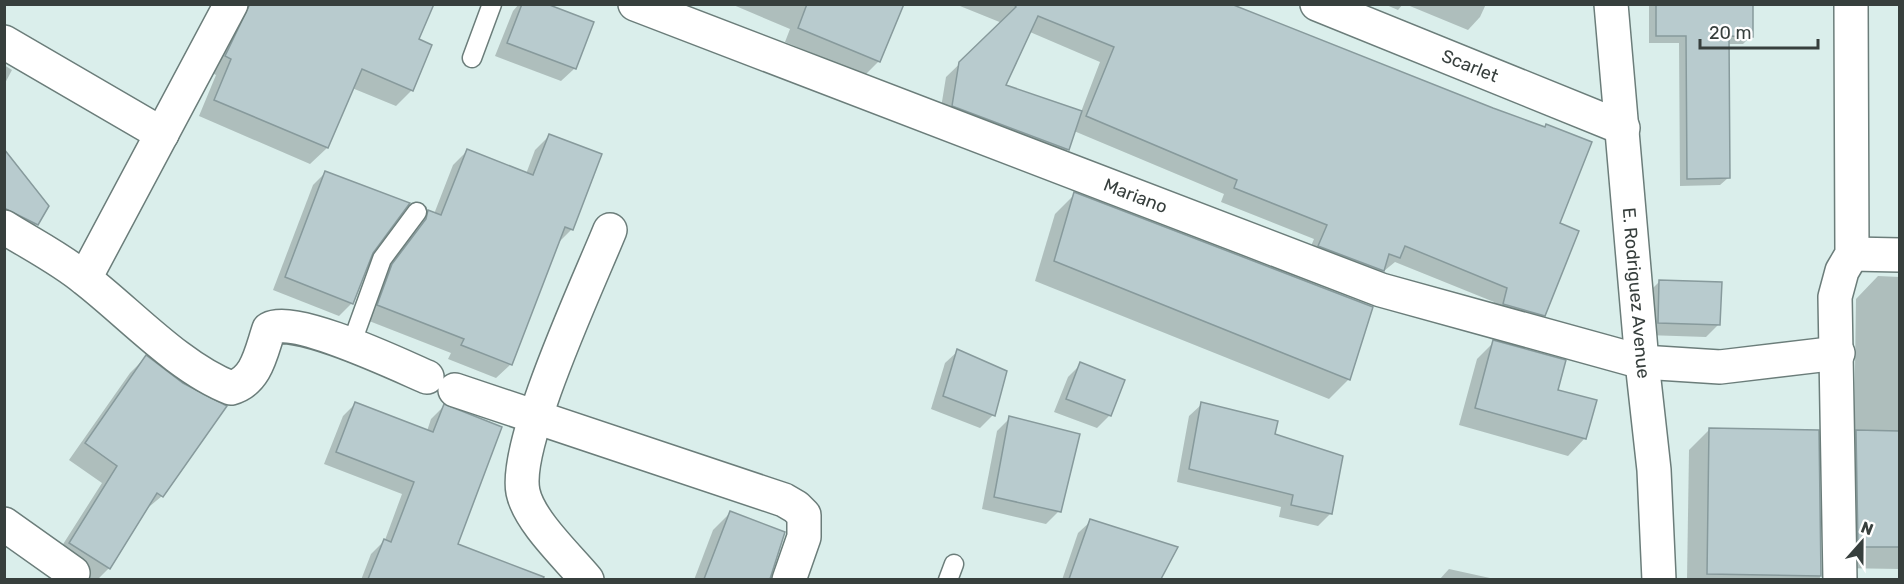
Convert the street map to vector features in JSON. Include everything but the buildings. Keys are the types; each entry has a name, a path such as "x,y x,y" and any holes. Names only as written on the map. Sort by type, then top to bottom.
{"street":[{"path":"85,278 231,4"},
{"name":"Mariano","path":"635,4 1381,290 1642,362 1720,367 1838,352"},
{"name":"Scarlet","path":"1317,4 1623,128"},
{"name":"E. Rodriguez Avenue","path":"1611,4 1642,362 1654,470 1659,579"},
{"path":"1840,579 1838,352 1835,297 1842,271 1852,254 1851,4"},
{"path":"4,42 162,134"},
{"path":"4,227 85,278 136,325 211,378 231,388 246,382 252,375 270,329 276,326 302,329 351,345 441,384 784,500 804,515 804,537 789,579"},
{"path":"587,579 534,517 523,493 522,469 536,415 610,230"},
{"path":"1852,254 1899,255"},
{"path":"4,524 74,573"}],"lane":[{"path":"471,58 492,4"},
{"path":"351,345 382,260 417,212"}]}
